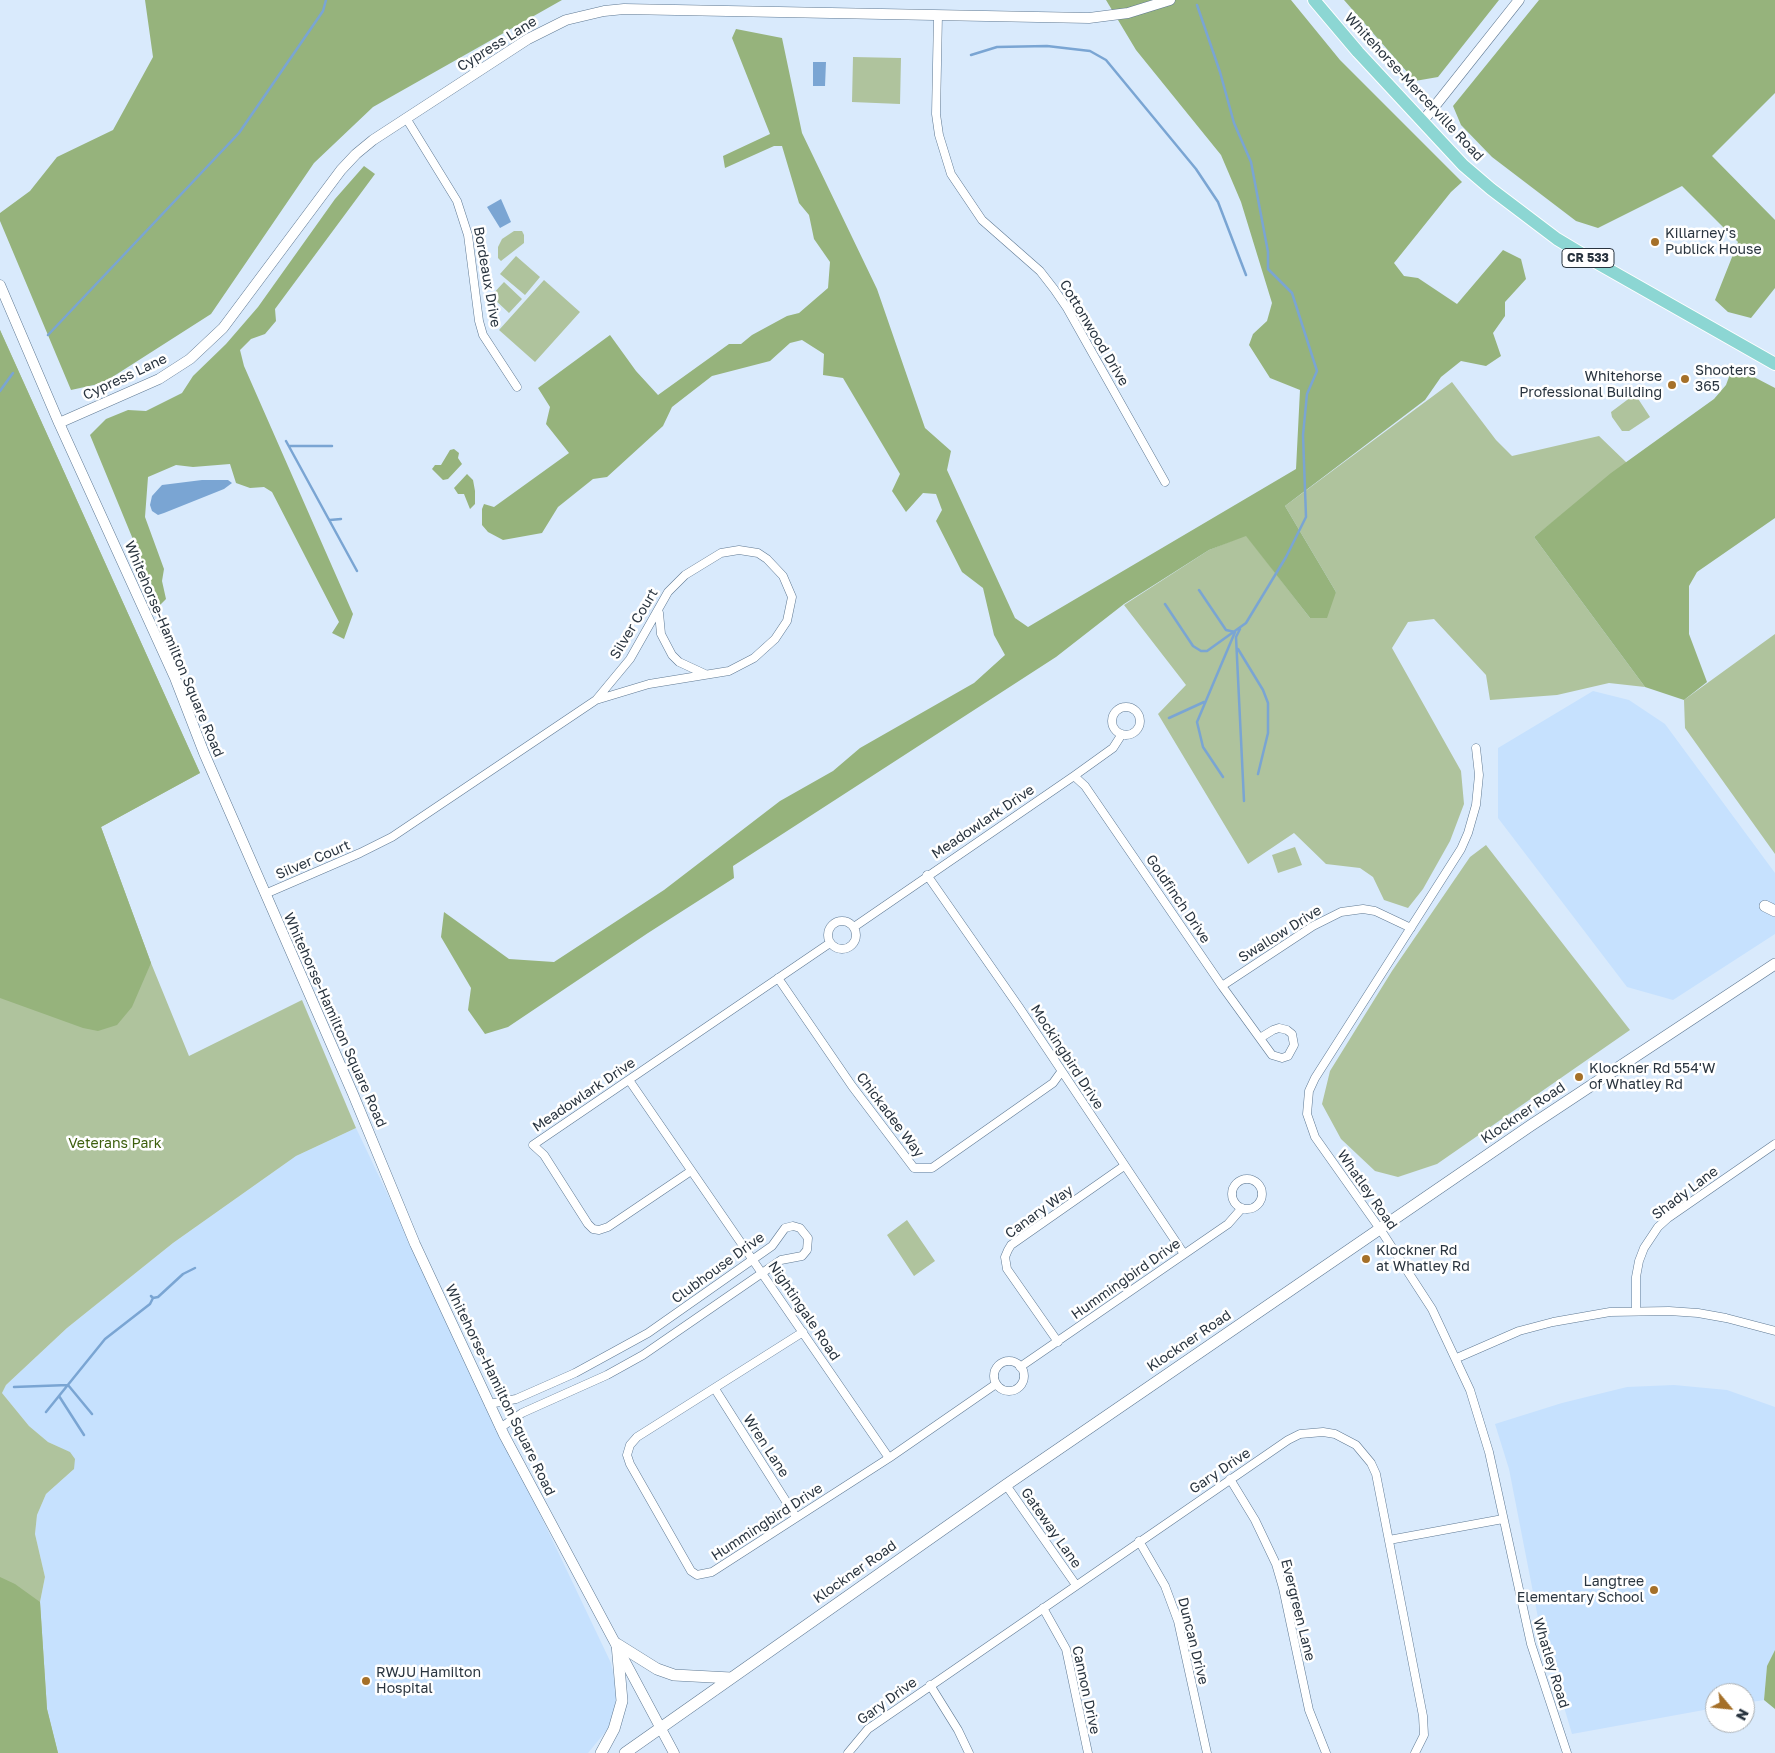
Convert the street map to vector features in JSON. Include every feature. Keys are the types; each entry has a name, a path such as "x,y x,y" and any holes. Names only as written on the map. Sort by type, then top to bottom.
{"main road":[{"name":"Whitehorse-Mercerville Road","path":"1314,0 1358,52 1463,165 1518,210 1558,239 1592,260 1775,364"},
{"name":"Klockner Road","path":"625,1753 662,1729 731,1678 1006,1485 1380,1228 1775,964"},
{"path":"617,1644 657,1669 674,1675 731,1678"},
{"path":"601,1753 614,1729 622,1701 617,1644"}],"street":[{"name":"Cypress Lane","path":"59,422 159,379 190,359 223,328 341,170 373,140 545,30 566,20 604,11 1088,18 1128,13 1170,0"},
{"path":"1423,121 1520,0"},
{"name":"Cottonwood Drive","path":"938,15 936,114 939,134 951,174 982,220 1040,272 1068,308 1165,482"},
{"name":"Bordeaux Drive","path":"406,118 457,200 468,235 479,321 483,335 517,387"},
{"name":"Whitehorse-Hamilton Square Road","path":"0,285 59,422 175,678 204,753 356,1100 415,1244 500,1428 562,1548 617,1644 674,1753"},
{"name":"Silver Court","path":"265,894 392,837 596,700 649,684 705,674 719,674 741,665 766,649 782,630 791,608 792,597 783,576 767,559 758,553 739,550 721,553 685,575 674,585 630,658 596,700"},
{"path":"658,611 661,634 672,655 679,662 705,674"},
{"name":"Meadowlark Drive","path":"854,927 1113,748 1122,734"},
{"name":"Whatley Road","path":"1476,748 1479,776 1476,805 1468,833 1411,928 1316,1078 1309,1091 1307,1102 1308,1120 1315,1137 1380,1228 1428,1302 1457,1358 1483,1429 1531,1644 1567,1753"},
{"name":"Goldfinch Drive","path":"1074,776 1085,786 1222,986 1272,1055 1277,1057 1288,1056 1294,1045 1292,1034 1287,1030 1279,1028 1260,1038"},
{"name":"Mockingbird Drive","path":"927,875 1184,1254"},
{"name":"Swallow Drive","path":"1222,986 1313,926 1341,912 1363,909 1375,911 1411,928"},
{"path":"847,921 854,927 856,935 850,947 842,949 830,943 828,934 835,923 847,921"},
{"name":"Meadowlark Drive","path":"691,1171 608,1227 598,1230 593,1229 588,1224 544,1155 533,1146 830,943"},
{"name":"Chickadee Way","path":"778,978 861,1098 914,1168 932,1168 1053,1083 1061,1072"},
{"name":"Nightingale Road","path":"629,1080 889,1458"},
{"name":"Shady Lane","path":"1636,1311 1636,1276 1639,1261 1644,1248 1658,1227 1668,1218 1775,1144"},
{"name":"Canary Way","path":"1058,1342 1007,1269 1005,1257 1011,1245 1124,1166"},
{"name":"Hummingbird Drive","path":"1020,1367 1228,1224 1242,1208"},
{"name":"Clubhouse Drive","path":"489,1404 516,1399 586,1367 648,1333 754,1260 772,1246 785,1228 793,1226 805,1232 809,1244 802,1256 781,1260 642,1355 593,1381 522,1413 500,1428"},
{"path":"1457,1358 1510,1335 1553,1322 1600,1314 1636,1311 1698,1313 1726,1318 1775,1331"},
{"name":"Hummingbird Drive","path":"803,1332 637,1437 630,1445 627,1455 691,1571 697,1575 712,1572 889,1458 996,1384"},
{"path":"1012,1362 1020,1367 1024,1376 1017,1389 1008,1391 996,1384 994,1374 1003,1363 1012,1362"},
{"path":"586,1367 593,1381"},
{"path":"552,1383 558,1397"},
{"name":"Wren Lane","path":"715,1389 796,1517"},
{"name":"Gary Drive","path":"848,1753 868,1729 1230,1479 1300,1434 1324,1432 1335,1434 1356,1445 1371,1463 1376,1474 1424,1724 1422,1740 1415,1753"},
{"name":"Evergreen Lane","path":"1230,1479 1255,1520 1276,1564 1283,1588 1309,1710 1326,1753"},
{"name":"Gateway Lane","path":"1006,1485 1076,1585"},
{"path":"1389,1540 1503,1519"},
{"name":"Duncan Drive","path":"1140,1542 1164,1586 1178,1620 1207,1753"},
{"name":"Cannon Drive","path":"1043,1608 1066,1650 1088,1753"},
{"path":"930,1685 958,1730 969,1753"}],"shaded area":[{"path":"813,62 826,62 825,86 813,86"},
{"path":"501,199 511,222 500,228 487,207"},
{"path":"202,480 228,480 232,483 224,489 164,513 158,515 152,511 150,505 152,496 162,485"},
{"path":"1593,691 1629,700 1665,724 1775,873 1775,934 1673,1000 1627,987 1498,818 1498,748"},
{"path":"356,1128 611,1663 617,1693 611,1725 588,1753 58,1753 47,1709 40,1602 45,1577 35,1534 37,1515 46,1494 73,1470 69,1452 48,1442 29,1426 2,1393 6,1385 67,1328 173,1243 296,1156"},
{"name":"Langtree Elementary School","path":"1674,1385 1727,1390 1775,1407 1775,1650 1767,1666 1764,1700 1755,1701 1755,1683 1705,1683 1705,1710 1572,1734 1539,1623 1509,1469 1495,1424 1562,1403 1627,1387"}],"green space":[{"path":"145,0 562,0 373,107 314,163 211,314 103,383 71,390 0,221 0,213 30,191 57,157 113,130 153,57"},
{"path":"1106,0 1291,0 1340,60 1462,182 1451,192 1394,263 1404,276 1418,278 1457,304 1503,250 1521,259 1526,279 1505,302 1505,316 1493,333 1501,356 1486,366 1461,361 1441,377 1425,400 1285,506 1336,592 1327,618 1310,618 1246,536 1209,550 1124,604 1056,657 733,866 734,878 508,1027 485,1034 468,1010 471,988 441,937 444,912 509,959 554,962 664,890 780,801 833,771 860,748 974,683 1005,655 994,635 983,588 962,572 936,521 942,510 936,494 923,493 906,512 892,491 900,474 843,378 823,375 824,354 802,340 790,343 770,361 712,376 672,407 663,426 607,477 593,479 558,507 542,533 503,540 488,532 482,525 482,509 484,504 494,507 569,453 546,424 550,407 538,388 610,335 636,371 658,395 729,344 741,344 752,335 787,316 799,313 828,288 830,262 814,239 809,215 799,203 782,146 774,146 725,168 723,156 770,134 732,38 736,29 782,38 802,133 877,289 925,428 951,451 947,470 1015,618 1028,627 1296,469 1300,390 1270,378 1249,345 1253,334 1267,321 1272,303 1241,202 1221,155 1136,50"},
{"path":"1344,0 1499,0 1438,77 1415,81"},
{"path":"1539,0 1775,0 1775,93 1712,156 1775,220 1775,288 1751,318 1728,312 1715,300 1738,242 1682,186 1598,228 1576,221 1492,157 1461,125 1453,106"},
{"path":"853,57 901,58 900,104 852,102"},
{"path":"364,166 375,174 275,309 276,321 265,334 251,339 240,350 244,366 353,614 344,639 332,633 339,622 272,492 264,487 250,488 236,483 230,464 193,467 176,465 148,477 145,517 164,569 162,581 166,599 160,605 90,435 106,419 128,410 146,411 182,393 193,376 226,344 258,307 335,199"},
{"path":"514,231 522,231 524,243 501,261 498,258 498,247 502,239"},
{"path":"516,256 540,277 525,295 500,274"},
{"path":"544,280 580,312 535,362 499,330"},
{"path":"504,282 522,299 509,313 491,296"},
{"name":"Veterans Park","path":"0,330 200,773 101,827 151,963 189,1056 302,1000 356,1128 296,1156 173,1243 67,1328 6,1385 2,1393 29,1426 48,1442 70,1452 75,1459 74,1469 46,1494 37,1515 35,1534 45,1577 40,1602 47,1709 58,1753 0,1753"},
{"path":"0,330 200,773 101,827 151,963 132,1007 117,1025 98,1031 83,1028 0,998"},
{"path":"1733,366 1775,388 1775,518 1697,572 1689,586 1689,634 1707,682 1684,700 1645,687 1534,537 1611,473 1714,399 1726,385"},
{"path":"1452,382 1496,440 1512,456 1599,436 1627,463 1534,537 1645,687 1609,683 1557,695 1490,700 1486,675 1434,619 1408,622 1392,648 1461,771 1464,804 1450,841 1423,889 1408,908 1384,900 1373,877 1360,868 1326,864 1294,833 1248,864 1158,714 1186,685 1124,605 1209,550 1246,535 1310,618 1336,592 1285,506"},
{"path":"1635,394 1650,417 1629,431 1622,431 1612,417 1611,412"},
{"path":"454,449 459,453 458,458 462,464 448,479 443,480 432,469 435,465 441,465 450,450"},
{"path":"467,474 473,480 475,491 475,504 470,509 464,494 458,494 454,488"},
{"path":"1775,634 1775,854 1685,728 1684,700"},
{"path":"1486,845 1630,1030 1437,1164 1398,1177 1375,1171 1341,1139 1322,1104 1330,1071 1392,971 1470,857"},
{"path":"1295,847 1302,865 1278,873 1272,855"},
{"path":"907,1220 935,1261 914,1276 887,1235"},
{"path":"0,1577 15,1584 40,1602 47,1709 58,1753 0,1753"},
{"path":"1775,1650 1775,1709 1764,1700 1767,1666"}],"waterway":[{"path":"48,335 239,133 323,11 326,0"},
{"path":"1165,604 1193,646 1201,651 1207,651 1246,623 1286,557 1306,517 1303,435 1307,394 1317,371 1292,293 1268,269 1268,252 1251,162 1234,123 1220,72 1197,5"},
{"path":"971,55 997,47 1047,46 1090,51 1106,60 1196,169 1218,202 1246,275"},
{"path":"0,391 13,373"},
{"path":"286,441 357,571"},
{"path":"289,446 332,446"},
{"path":"330,520 341,519"},
{"path":"1199,590 1226,630 1235,632 1197,722 1203,747 1223,777"},
{"path":"1240,629 1236,637 1244,801"},
{"path":"1238,649 1263,690 1268,703 1268,733 1258,774"},
{"path":"1169,718 1204,702"},
{"path":"153,1298 158,1297 183,1274 195,1268"},
{"path":"46,1412 105,1339 150,1304 153,1298 151,1296"},
{"path":"14,1387 68,1385 92,1414"},
{"path":"59,1396 84,1435"}],"place":[{"name":"Killarney's Publick House","path":"1655,242"},
{"name":"Shooters 365","path":"1685,379"},
{"name":"Whitehorse Professional Building","path":"1672,385"},
{"name":"Klockner Rd 554'W of Whatley Rd","path":"1579,1077"},
{"name":"Klockner Rd at Whatley Rd","path":"1366,1259"},
{"name":"Langtree Elementary School","path":"1654,1590"},
{"name":"RWJU Hamilton Hospital","path":"366,1681"}]}
